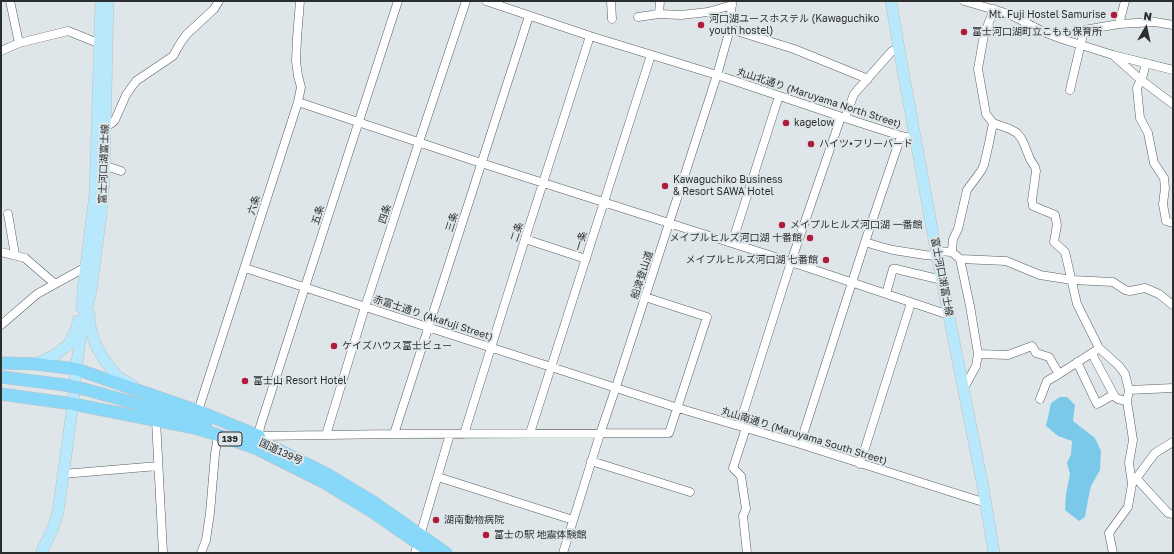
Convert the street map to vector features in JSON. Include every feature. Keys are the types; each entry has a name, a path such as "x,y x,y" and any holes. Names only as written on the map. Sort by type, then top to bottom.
{"highway":[{"path":"1,363 36,364 76,369 198,411 259,436 275,448"},
{"name":"国道139号","path":"1,376 84,389 224,428 275,448 327,474 375,503 418,543 446,553"},
{"name":"国道139号","path":"1,394 72,404 195,428 255,448 325,483 374,513 432,553"}],"main road":[{"name":"富士河口湖富士線","path":"101,1 101,124"},
{"name":"富士河口湖富士線","path":"41,553 53,528 58,512 90,268 102,214 100,164 101,124 108,1"},
{"name":"富士河口湖富士線","path":"891,1 937,254 986,503 994,553"},
{"path":"36,364 55,355 69,344 77,328 87,290"},
{"path":"87,290 89,322 95,344 105,361 118,376 141,391"}],"street":[{"path":"10,1 19,42"},
{"path":"101,124 109,125 115,120 126,95 136,81 174,56 187,34 214,9 219,1"},
{"name":"六条","path":"198,411 298,102 301,87 296,61 300,1"},
{"name":"五条","path":"259,436 260,427 398,1"},
{"name":"四条","path":"326,435 365,307 466,1"},
{"name":"丸山北通り (Maruyama North Street)","path":"486,1 901,136 916,139"},
{"path":"611,1 612,19"},
{"path":"659,14 660,1"},
{"path":"964,1 1009,14 1057,37 1081,45 1113,55 1173,70"},
{"path":"1119,24 1125,1"},
{"path":"638,17 659,14 681,15 708,12 732,3"},
{"name":"船津登山道","path":"563,553 591,461 717,75 730,29 732,3"},
{"path":"994,9 984,35 978,69 986,114 993,123 1010,129 1021,138 1035,167 1036,170 1032,200 1033,206 1055,215 1057,225 1054,242 1065,252 1077,304 1099,348 1119,366 1125,374 1129,390 1127,401 1132,440 1129,463 1134,481 1168,513 1173,514"},
{"name":"三条","path":"394,434 529,16"},
{"path":"1070,90 1084,30 1119,24 1155,22 1173,25"},
{"path":"730,29 794,49 868,78"},
{"path":"1,51 19,42 68,31 93,41 100,40"},
{"name":"二条","path":"464,434 590,36"},
{"path":"747,553 743,516 746,509 741,476 733,468 743,427 791,262 843,117 854,94 892,51 899,50"},
{"path":"1113,55 1141,80 1173,104"},
{"name":"一条","path":"530,433 652,56"},
{"path":"1146,63 1137,88 1140,118 1148,133 1154,163 1164,178 1165,188 1163,204 1166,221 1173,223"},
{"path":"732,243 779,96"},
{"path":"298,102 481,163 791,262 949,315"},
{"path":"952,252 953,239 958,229 967,190 984,165 993,123"},
{"path":"800,444 851,283 901,136"},
{"path":"100,164 121,172"},
{"path":"8,214 15,255"},
{"path":"525,239 586,259"},
{"path":"865,242 893,250 925,255 952,252 960,259 978,354 976,366 964,388"},
{"path":"1,252 25,258 55,284"},
{"path":"960,259 1006,261 1040,275 1072,280 1113,282 1125,290 1130,291 1145,288 1159,294 1173,305"},
{"path":"1,325 37,294 90,268"},
{"name":"赤富士通り (Akafuji Street)","path":"244,268 616,387"},
{"path":"886,294 893,269 942,280"},
{"path":"259,436 669,433 707,317 645,297"},
{"path":"860,464 911,303"},
{"path":"978,354 1008,355 1032,346 1036,354 1049,357 1059,374"},
{"path":"1040,399 1048,380 1092,354 1099,348"},
{"path":"1092,354 1113,395 1118,399 1127,401"},
{"path":"1077,362 1097,404 1113,395"},
{"name":"丸山南通り (Maruyama South Street)","path":"616,387 678,408 800,444 986,503"},
{"path":"1129,390 1173,388"},
{"path":"156,420 163,553"},
{"path":"418,543 450,434"},
{"path":"201,553 206,540 218,435"},
{"path":"1113,553 1109,533 1128,507 1134,481 1156,453 1173,442"},
{"path":"591,461 690,492"},
{"path":"63,474 158,466"},
{"path":"438,477 573,520"}],"shaded area":[{"path":"1060,397 1067,397 1075,405 1073,421 1095,438 1101,451 1100,470 1091,486 1085,517 1079,521 1065,510 1066,494 1070,474 1067,463 1071,454 1072,441 1058,436 1046,426 1051,403"}],"place":[{"name":"Mt. Fuji Hostel Samurise","path":"1114,15"},
{"name":"河口湖ユースホステル (Kawaguchiko youth hostel)","path":"701,25"},
{"name":"富士河口湖町立こもも保育所","path":"964,32"},
{"name":"kagelow","path":"786,123"},
{"name":"ハイツ•フリーバード","path":"811,144"},
{"name":"Kawaguchiko Business & Resort SAWA Hotel","path":"665,186"},
{"name":"メイプルヒルズ河口湖 一番館","path":"782,225"},
{"name":"メイプルヒルズ河口湖 十番館","path":"810,238"},
{"name":"メイプルヒルズ河口湖 七番館","path":"826,260"},
{"name":"ケイズハウス富士ビュー","path":"334,346"},
{"name":"富士山 Resort Hotel","path":"245,381"},
{"name":"湖南動物病院","path":"436,520"},
{"name":"富士の駅 地震体験館","path":"486,535"}]}
